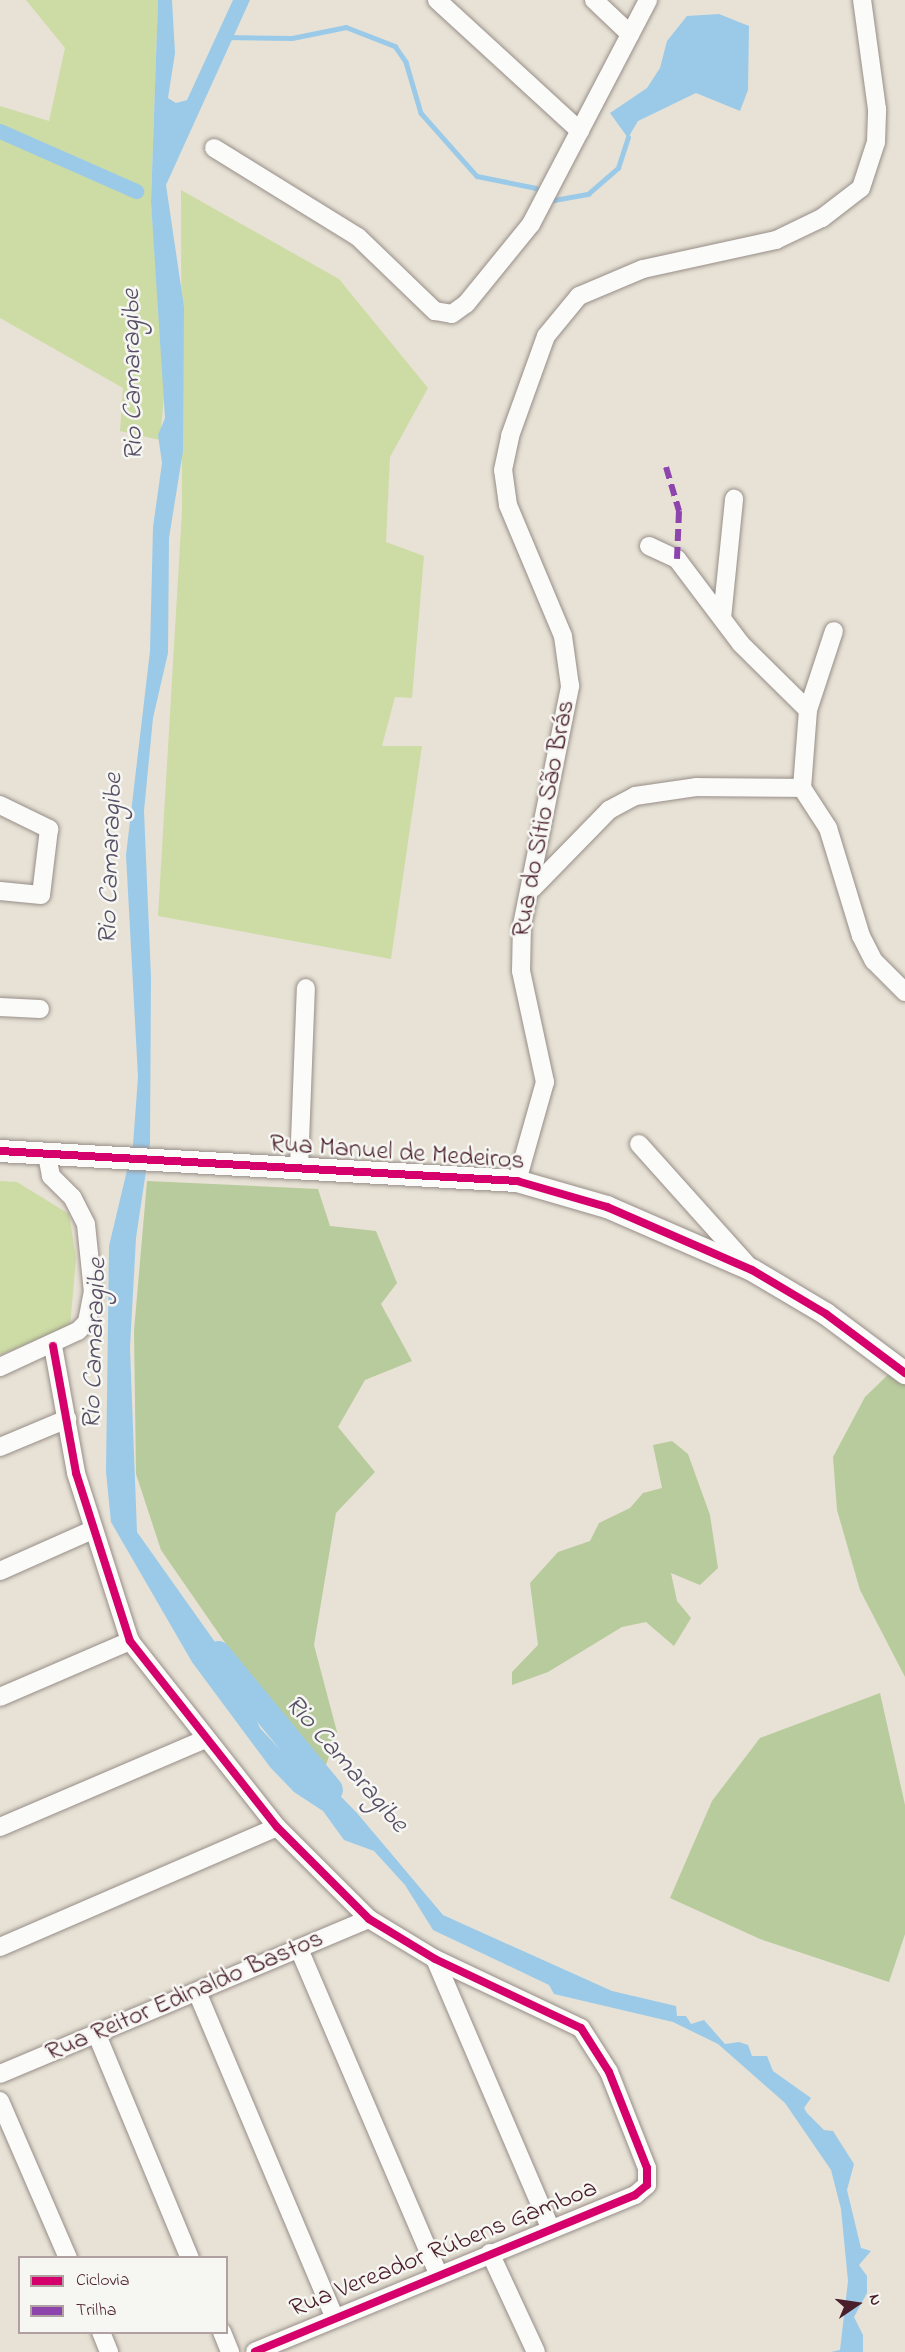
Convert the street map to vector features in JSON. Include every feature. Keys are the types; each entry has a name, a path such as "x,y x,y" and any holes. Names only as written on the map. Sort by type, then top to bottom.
{"main road":[{"name":"Rua Manuel de Medeiros","path":"0,1151 517,1181 607,1207 752,1270 826,1314 905,1373"}],"street":[{"path":"437,0 580,131"},
{"path":"594,0 630,34"},
{"path":"214,148 358,237 444,314 466,304 531,224 648,0"},
{"name":"Rua do Sítio São Brás","path":"517,1181 545,1082 521,971 522,925 532,889 570,686 563,636 504,487 518,413 546,336 579,296 643,269 776,240 822,218 861,188 872,166 877,120 862,0"},
{"path":"722,618 734,499"},
{"path":"649,546 677,559 741,645 808,710"},
{"path":"834,631 808,710 802,788 828,828 861,936 874,961 905,992"},
{"path":"532,889 586,831 635,796 697,787 802,788"},
{"path":"0,805 49,829 41,894 0,891"},
{"path":"299,1167 306,988"},
{"path":"0,1007 40,1009"},
{"path":"639,1144 752,1270"},
{"path":"0,1367 53,1346 87,1322 93,1259 80,1210 51,1176 58,1156"},
{"path":"53,1346 92,1530 130,1641 205,1739 277,1827 369,1919 435,1959 550,2227"},
{"path":"0,1446 67,1419"},
{"path":"0,1571 92,1530"},
{"path":"0,1697 130,1641"},
{"path":"0,1827 205,1739"},
{"path":"0,1947 277,1827"},
{"name":"Rua Reitor Edinaldo Bastos","path":"0,2074 98,2035 369,1919"},
{"path":"299,1949 438,2274"},
{"name":"Rua Vereador Rúbens Gamboa","path":"255,2352 288,2345 335,2318 550,2227 634,2195 647,2185 647,2168 609,2072 581,2028 435,1959"},
{"path":"197,1992 335,2318"},
{"path":"98,2035 189,2256"},
{"path":"0,2101 67,2256"},
{"path":"490,2253 536,2352"},
{"path":"102,2334 109,2352"},
{"path":"223,2334 230,2352"}],"green space":[{"path":"26,0 158,0 151,202 165,385 160,440 120,431 123,388 0,318 0,106 49,121 65,48"},
{"path":"181,190 339,279 428,388 390,457 386,542 424,556 412,698 395,697 382,746 422,746 391,959 158,916 182,511"},
{"path":"0,1181 17,1182 69,1214 76,1258 70,1327 0,1355"},
{"path":"147,1181 318,1189 330,1226 376,1231 397,1283 381,1304 412,1361 365,1380 338,1427 375,1472 336,1513 314,1645 337,1732 324,1771 277,1718 161,1550 136,1474 134,1331"},
{"path":"896,1367 905,1375 905,1677 860,1590 837,1510 833,1457 865,1397"},
{"path":"672,1441 688,1454 710,1515 718,1568 700,1585 671,1573 677,1601 691,1618 674,1646 646,1622 622,1627 548,1672 512,1685 512,1672 538,1645 530,1583 558,1552 590,1541 599,1523 630,1508 643,1493 662,1488 653,1445"},
{"path":"880,1693 905,1805 905,1934 889,1982 760,1939 670,1898 712,1801 760,1738"}],"water":[{"name":"Rio Camaragibe","path":"158,0 172,0 175,53 168,98 176,103 187,100 233,0 250,0 166,185 184,307 183,451 169,538 168,653 153,718 144,811 151,977 150,1144 136,1238 130,1348 137,1532 232,1666 260,1728 286,1756 304,1768 310,1765 357,1813 443,1915 612,1991 676,2006 677,2016 686,2016 691,2024 704,2020 725,2044 739,2042 748,2045 752,2056 767,2056 773,2071 811,2098 804,2108 807,2113 824,2130 833,2131 854,2164 847,2190 861,2248 871,2251 859,2265 867,2276 867,2293 854,2317 863,2335 863,2352 831,2352 840,2350 848,2281 841,2209 831,2170 785,2103 718,2044 673,2022 554,1994 549,1985 433,1930 405,1885 374,1851 344,1840 323,1811 294,1792 270,1767 192,1662 111,1522 106,1472 109,1246 133,1145 138,1077 126,855 150,651 153,527 162,463 158,435 165,418 151,202"},
{"path":"719,14 749,26 748,90 740,111 696,93 638,121 628,138 610,113 647,88 660,68 667,41 687,16"}],"waterway":[{"path":"226,37 292,38 346,27 395,46 406,62 421,113 477,176 536,188"},
{"path":"0,131 136,191"},
{"path":"554,200 588,194 618,168 628,138"},
{"name":"Rio Camaragibe","path":"218,1654 330,1790"}],"marked path":[{"path":"666,467 679,511 677,559"}],"cycle path":[{"path":"0,1151 517,1181 607,1207 752,1270 826,1314 905,1373"},
{"path":"53,1346 76,1473 130,1641 277,1827 369,1919 435,1959 581,2028 609,2072 647,2168 647,2185 635,2195 255,2352"}]}
